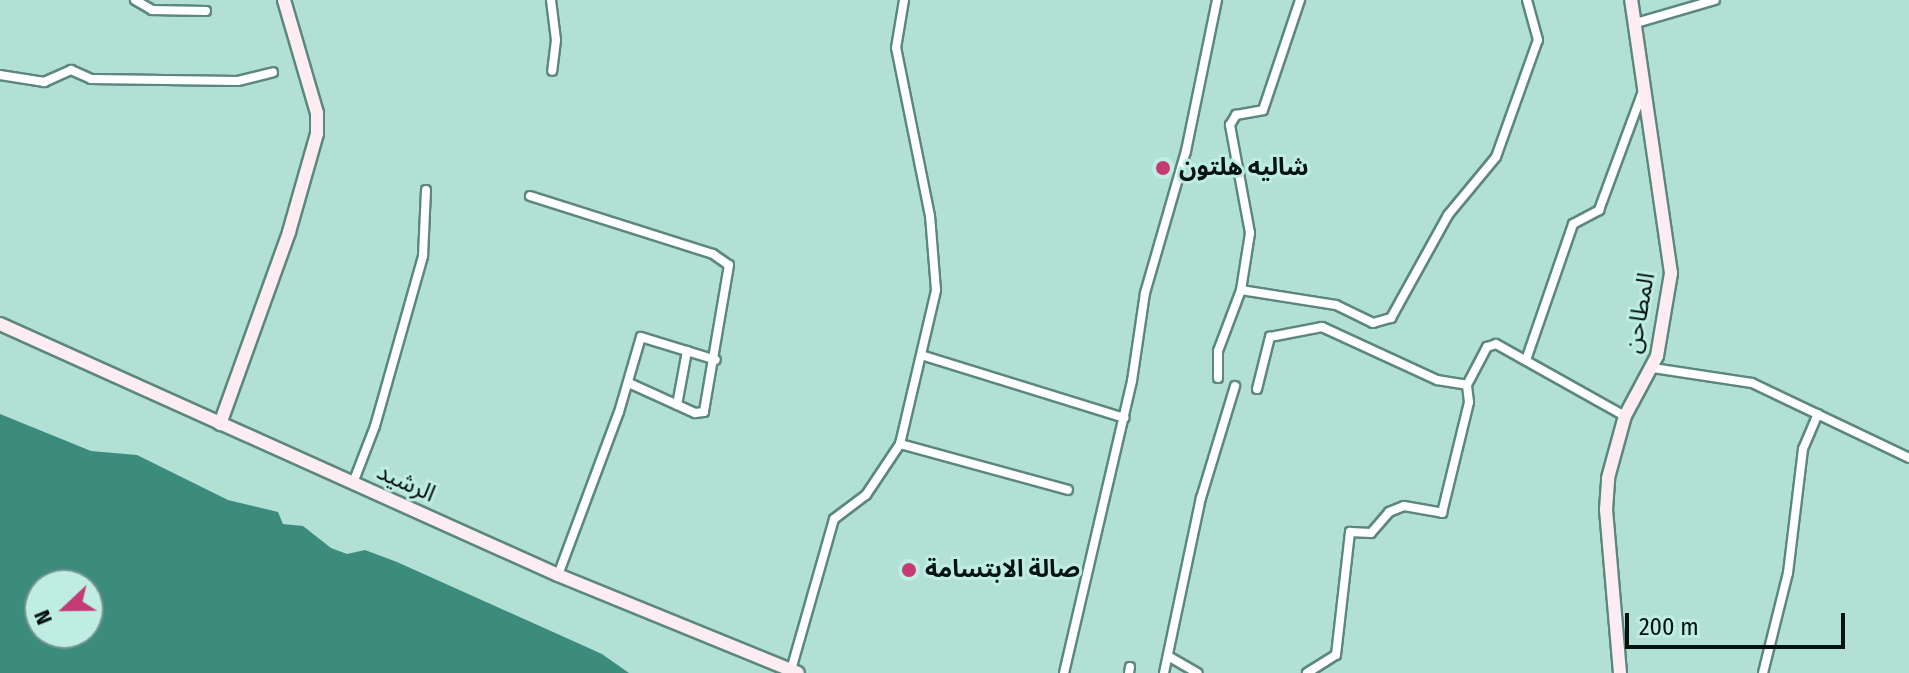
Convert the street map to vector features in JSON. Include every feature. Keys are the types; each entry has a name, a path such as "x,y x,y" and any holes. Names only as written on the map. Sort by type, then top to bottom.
{"main road":[{"path":"220,424 290,230 317,134 315,102 284,0"},
{"name":"المطاحن","path":"1620,673 1606,497 1625,416 1653,368 1671,273 1631,0"},
{"name":"الرشيد","path":"0,324 558,575 794,672"}],"street":[{"path":"135,0 152,10 206,11"},
{"path":"551,0 556,40 552,71"},
{"path":"794,672 834,519 866,495 900,444 936,290 930,216 896,48 904,0"},
{"path":"1064,673 1124,418 1145,293 1186,151 1217,0"},
{"path":"1218,378 1218,351 1241,290 1250,233 1230,125 1236,115 1263,110 1300,0"},
{"path":"1241,290 1323,302 1373,323 1391,318 1448,215 1496,157 1538,40 1527,0"},
{"path":"1636,23 1715,0"},
{"path":"0,75 44,82 71,70 91,79 238,81 273,72"},
{"path":"1526,360 1573,224 1599,210 1643,91"},
{"path":"353,483 375,426 423,256 426,190"},
{"path":"530,196 713,254 729,265 716,360 704,412 677,405 629,383"},
{"path":"1257,389 1270,337 1322,327 1437,380 1467,385"},
{"path":"558,575 629,383 641,337 716,360"},
{"path":"1307,673 1336,655 1350,532 1371,533 1389,512 1404,506 1442,513 1469,402 1467,385 1491,344 1526,360 1625,416"},
{"path":"677,405 687,351"},
{"path":"921,355 1124,418"},
{"path":"1653,368 1752,383 1909,458"},
{"path":"1164,673 1201,498 1235,386"},
{"path":"1763,673 1788,573 1803,449 1818,414"},
{"path":"900,444 1068,490"},
{"path":"1168,656 1197,673"}],"shaded area":[{"path":"0,414 91,451 137,455 228,500 278,512 283,524 303,526 331,548 347,554 365,550 397,562 602,654 629,673 0,673"}],"place":[{"name":"شاليه هلتون","path":"1163,168"},
{"name":"صالة الابتسامة","path":"909,570"}]}
